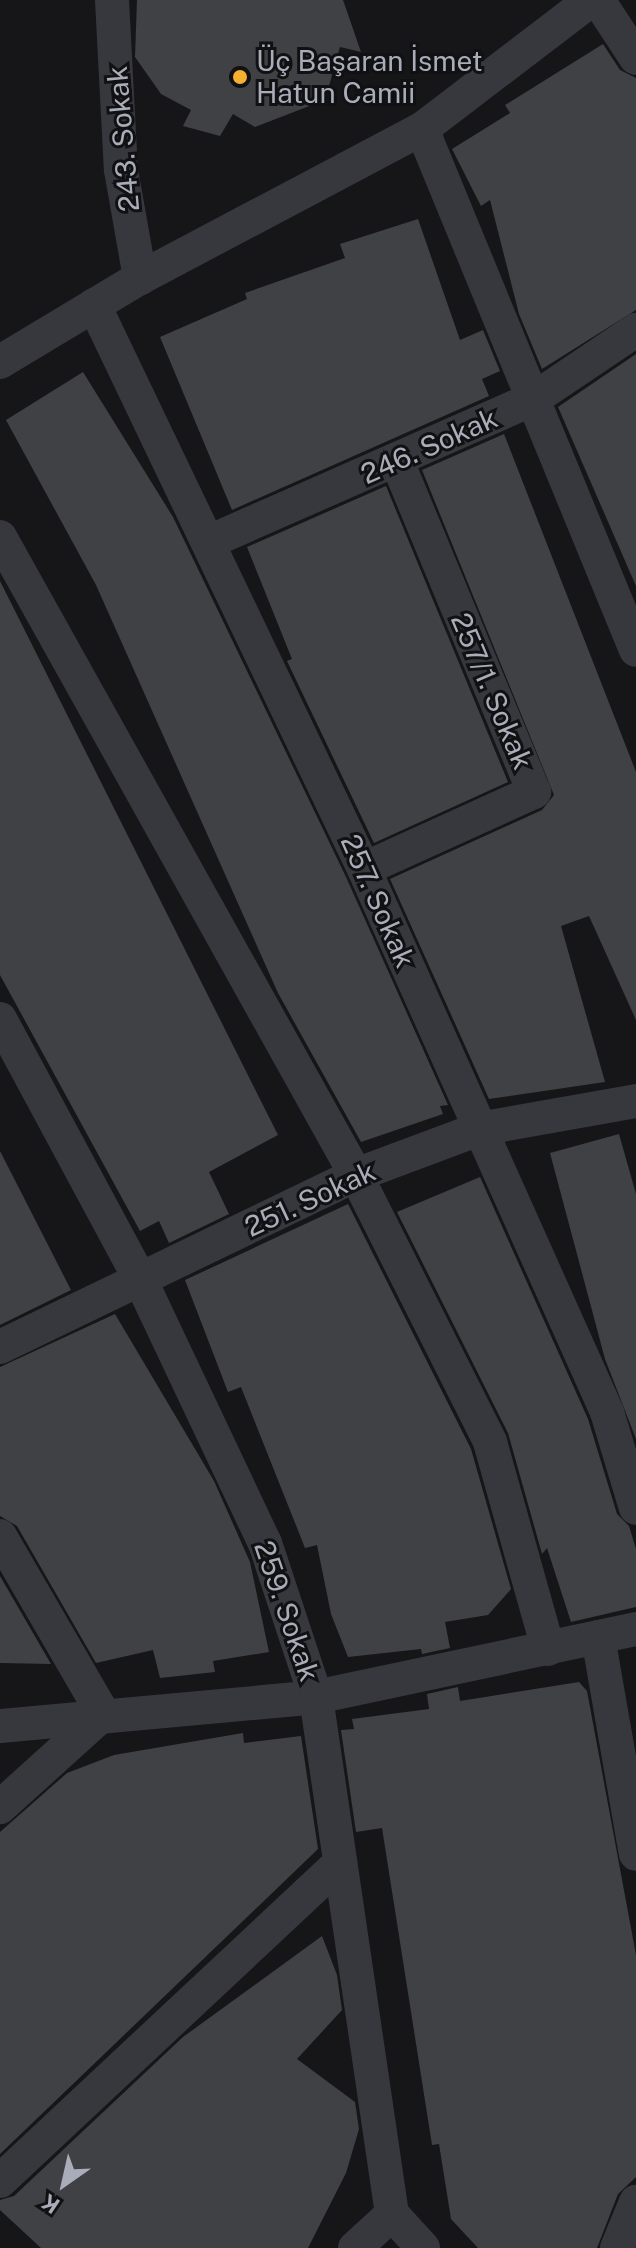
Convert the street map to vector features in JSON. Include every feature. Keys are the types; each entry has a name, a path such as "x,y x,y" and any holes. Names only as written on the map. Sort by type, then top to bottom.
{"street":[{"name":"243. Sokak","path":"112,0 121,170 140,278"},
{"path":"0,362 140,278 422,129 591,0"},
{"path":"598,0 636,58"},
{"path":"422,129 535,398 629,602 636,650"},
{"name":"257. Sokak","path":"94,305 211,541 364,869 607,1412 636,1508"},
{"name":"246. Sokak","path":"211,541 535,398 636,330"},
{"name":"257/1. Sokak","path":"364,869 534,792 397,461"},
{"path":"0,537 356,1175 490,1442 548,1649"},
{"name":"259. Sokak","path":"0,1019 140,1279 265,1543 316,1697 392,2214"},
{"name":"251. Sokak","path":"0,1347 356,1175 479,1129 636,1101"},
{"path":"0,1536 103,1714"},
{"path":"0,1726 103,1714 316,1697 636,1629"},
{"path":"598,1637 636,1854"},
{"path":"0,1807 103,1714"},
{"path":"0,2181 340,1863"},
{"path":"617,2248 636,2202"},
{"path":"355,2248 392,2214 423,2248"}],"building":[{"name":"Üç Başaran İsmet Hatun Camii","path":"137,0 343,0 361,52 340,47 325,100 255,127 233,114 220,136 183,126 191,110 161,94 135,57"},
{"path":"603,44 620,70 636,78 636,310 542,369 519,314 490,200 481,206 452,149 510,113 505,105"},
{"path":"418,219 460,340 483,330 500,371 482,379 489,396 232,510 160,337 247,299 245,293 345,258 340,244"},
{"path":"636,354 636,586 558,407"},
{"path":"83,372 173,517 346,877 448,1105 440,1106 443,1114 361,1142 278,993 96,585 6,420"},
{"path":"504,434 636,772 636,1020 589,916 561,926 605,1082 489,1099 390,879 542,810 554,795 422,470"},
{"path":"386,486 508,782 374,843 287,661 292,659 247,547"},
{"path":"0,581 278,1135 209,1172 229,1214 169,1243 159,1221 140,1231 0,975"},
{"path":"619,1134 636,1194 636,1439 605,1359 550,1153"},
{"path":"0,1151 71,1290 0,1325"},
{"path":"480,1177 588,1419 617,1514 629,1526 636,1549 636,1607 571,1622 547,1548 542,1554 508,1433 397,1212"},
{"path":"348,1204 471,1449 511,1589 488,1615 445,1622 450,1648 422,1654 421,1649 348,1657 331,1614 317,1545 305,1548 241,1387 228,1392 185,1280"},
{"path":"115,1314 214,1481 250,1562 269,1652 213,1661 215,1672 160,1678 153,1650 96,1663 17,1526 0,1516 0,1367"},
{"path":"0,1576 51,1664 0,1663"},
{"path":"579,1682 587,1691 636,1955 636,2177 618,2194 597,2248 478,2248 451,2219 439,2144 432,2145 382,1828 356,1832 341,1730 354,1729 352,1719 429,1709 427,1694 458,1687 460,1701"},
{"path":"243,1733 244,1743 301,1736 318,1849 0,2154 0,1832 67,1773 114,1755"},
{"path":"322,1936 337,1975 342,2010 297,2059 355,2102 359,2129 346,2173 308,2248 41,2248 0,2210 0,2200 14,2196 183,2037"}],"place":[{"name":"Üç Başaran İsmet Hatun Camii","path":"240,77"}]}
